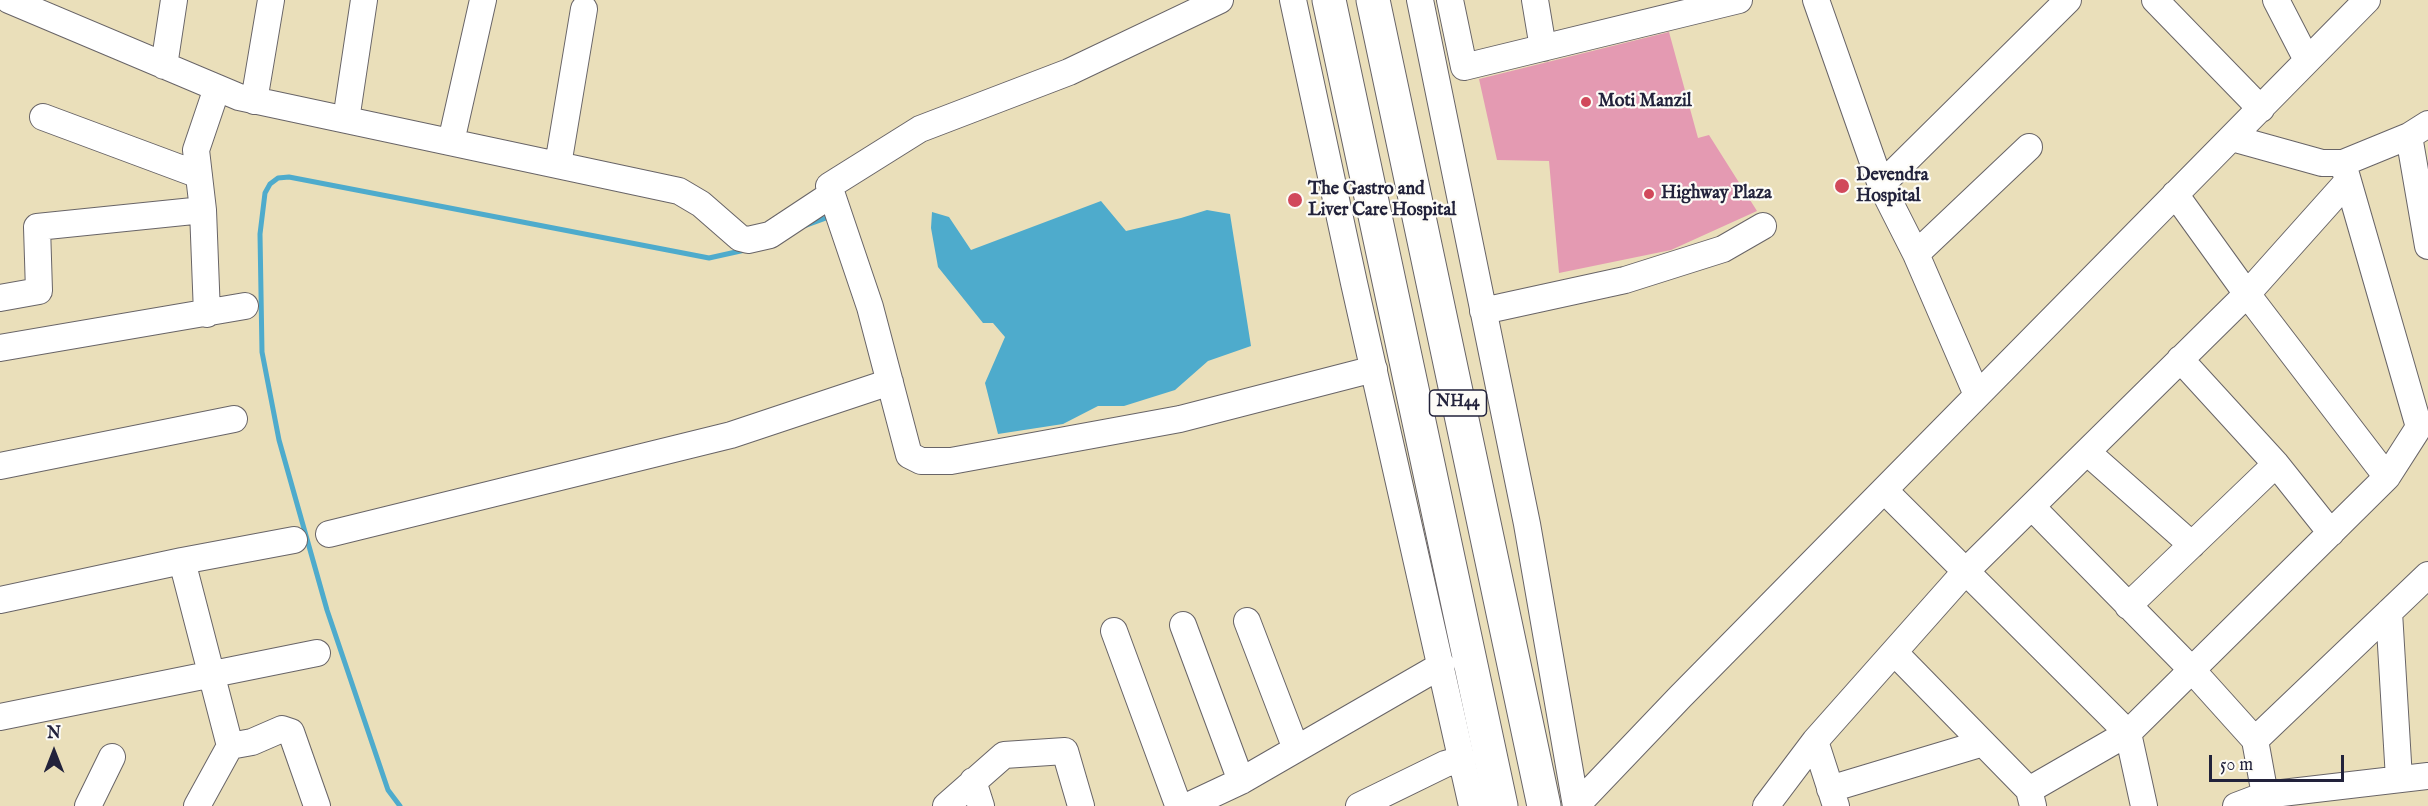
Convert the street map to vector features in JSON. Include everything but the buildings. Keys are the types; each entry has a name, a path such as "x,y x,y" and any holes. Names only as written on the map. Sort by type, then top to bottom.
{"highway":[{"name":"NH44","path":"1329,0 1501,806"},
{"name":"NH44","path":"1373,0 1544,806"}],"street":[{"path":"9,0 48,8 164,66 239,97 679,191 701,204 740,238 748,240 770,235 832,194"},
{"path":"164,66 174,0"},
{"path":"254,101 271,0"},
{"path":"345,120 364,0"},
{"path":"451,142 483,0"},
{"path":"1220,0 1070,72 920,129 829,186 870,307 909,455 921,461 951,461 1180,419 1374,369"},
{"path":"1293,0 1472,806"},
{"path":"1420,0 1527,524 1576,806"},
{"path":"1450,0 1464,67 1543,48 1652,10 1739,0"},
{"path":"1535,0 1543,48"},
{"path":"1816,0 1881,184 1916,254 1977,395"},
{"path":"1881,184 2068,0"},
{"path":"2155,0 2261,109"},
{"path":"2276,0 2307,60"},
{"path":"1576,806 1680,697 2367,0"},
{"path":"558,165 584,9"},
{"path":"207,314 203,210 196,150 218,88"},
{"path":"43,117 199,175"},
{"path":"1766,806 1815,741 1965,572 2247,294 2345,172 2418,130 2428,246"},
{"path":"2232,138 2322,163 2345,172"},
{"path":"1916,254 2029,147"},
{"path":"1894,652 1983,742 2031,798 2128,733 2387,477 2419,427 2345,172"},
{"path":"2175,194 2247,294 2387,477"},
{"path":"0,298 39,291 38,227 203,210"},
{"path":"1483,311 1625,280 1723,249 1763,226"},
{"path":"0,348 245,306"},
{"path":"2180,359 2276,464 2331,533"},
{"path":"329,534 731,435 890,382"},
{"path":"0,466 234,419"},
{"path":"2087,452 2192,545"},
{"path":"2128,606 2276,464"},
{"path":"1884,490 2128,733 2144,806"},
{"path":"2032,507 2192,670 2255,740 2266,801"},
{"path":"0,600 182,561 294,540"},
{"path":"182,561 230,746 197,806"},
{"path":"2255,740 2428,575"},
{"path":"2389,612 2399,779"},
{"path":"1247,621 1296,749"},
{"path":"1183,625 1241,781"},
{"path":"1114,631 1177,802 1181,806 1192,804 1241,781 1442,665"},
{"path":"0,717 317,653"},
{"path":"230,746 252,742 282,729 291,732 317,806"},
{"path":"1815,741 1833,797 1983,742"},
{"path":"946,806 1004,755 1065,751 1081,806"},
{"path":"88,806 112,757"},
{"path":"1359,806 1445,764 1463,759"},
{"path":"2236,806 2428,776"},
{"path":"973,781 981,806"}],"water":[{"path":"1101,201 1126,231 1207,210 1230,214 1251,346 1208,361 1175,390 1124,406 1098,406 1063,424 998,434 985,383 1005,337 993,323 983,323 938,267 931,228 932,212 949,217 971,250"}],"waterway":[{"path":"400,806 388,790 327,610 279,440 262,352 260,234 265,193 270,184 278,178 289,177 709,258 745,250"},
{"path":"804,226 826,218"}],"place":[{"name":"Moti Manzil","path":"1586,102"},
{"name":"Devendra Hospital","path":"1842,186"},
{"name":"Highway Plaza","path":"1649,194"},
{"name":"The Gastro and Liver Care Hospital","path":"1295,200"}]}
